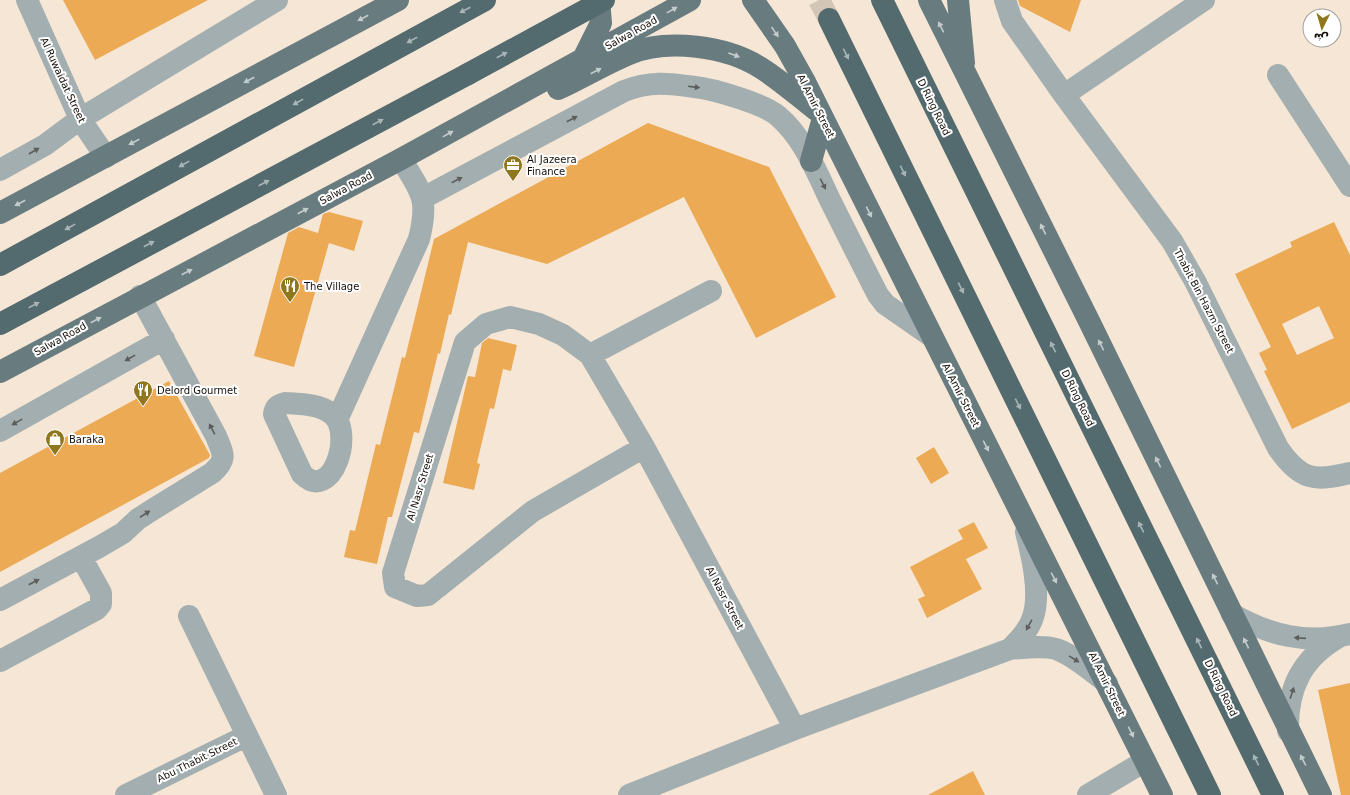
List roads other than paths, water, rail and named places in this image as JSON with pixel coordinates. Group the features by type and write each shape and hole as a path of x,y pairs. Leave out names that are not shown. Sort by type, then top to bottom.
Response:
{"highway":[{"path":"0,265 485,0"},
{"path":"0,324 604,0"},
{"name":"D Ring Road","path":"882,0 1273,795"},
{"path":"829,19 1210,795"}],"main road":[{"path":"0,214 398,0"},
{"path":"583,59 601,23 599,0"},
{"name":"Salwa Road","path":"0,372 140,296 401,159 690,0"},
{"name":"Al Amir Street","path":"753,0 785,46 822,116 1162,795"},
{"path":"929,0 1086,314 1288,731 1321,795"},
{"path":"958,0 965,74"},
{"path":"495,108 508,109 521,107 630,54 661,46 707,48 746,60 766,71 822,116 811,161"}],"street":[{"name":"Al Ruwaidat Street","path":"27,0 80,119 106,157"},
{"path":"0,170 45,145 80,119 277,0"},
{"name":"Thabit Bin Hazm Street","path":"1005,0 1012,21 1064,95 1172,241 1195,280 1278,448 1288,462 1299,472 1315,478 1330,478 1350,473"},
{"path":"1064,95 1204,0"},
{"path":"1278,75 1350,186"},
{"path":"423,198 624,91 639,85 658,82 710,89 741,99 776,114 792,130 811,161 878,295 885,304 931,336"},
{"path":"337,420 419,239 424,218 423,198 401,159"},
{"path":"590,354 711,291"},
{"path":"0,600 81,557 123,532 138,519 212,474 221,466 224,456 216,436 140,296"},
{"name":"Al Nasr Street","path":"644,447 532,511 428,595 417,596 395,587 394,573 466,342 486,324 510,317 539,324 564,336 590,354 644,447 796,729"},
{"path":"0,432 164,339"},
{"path":"1010,649 1030,626 1035,610 1035,582 1023,519"},
{"path":"0,661 97,609 102,604 101,593 81,557"},
{"path":"1232,614 1251,625 1272,633 1309,638 1345,635"},
{"name":"Abu Thabit Street","path":"188,616 276,795"},
{"path":"1288,731 1290,698 1295,683 1313,656 1325,645 1345,635"},
{"path":"629,795 796,729 1010,649 1045,647 1057,649 1107,683"},
{"name":"Abu Thabit Street","path":"126,795 246,736"},
{"path":"1088,795 1145,762"}],"tunnel":[{"path":"819,0 829,19"}],"place":[{"name":"Al Jazeera Finance","path":"513,182"},
{"name":"The Village","path":"290,303"},
{"name":"Delord Gourmet","path":"143,407"},
{"name":"Baraka","path":"55,456"}]}
